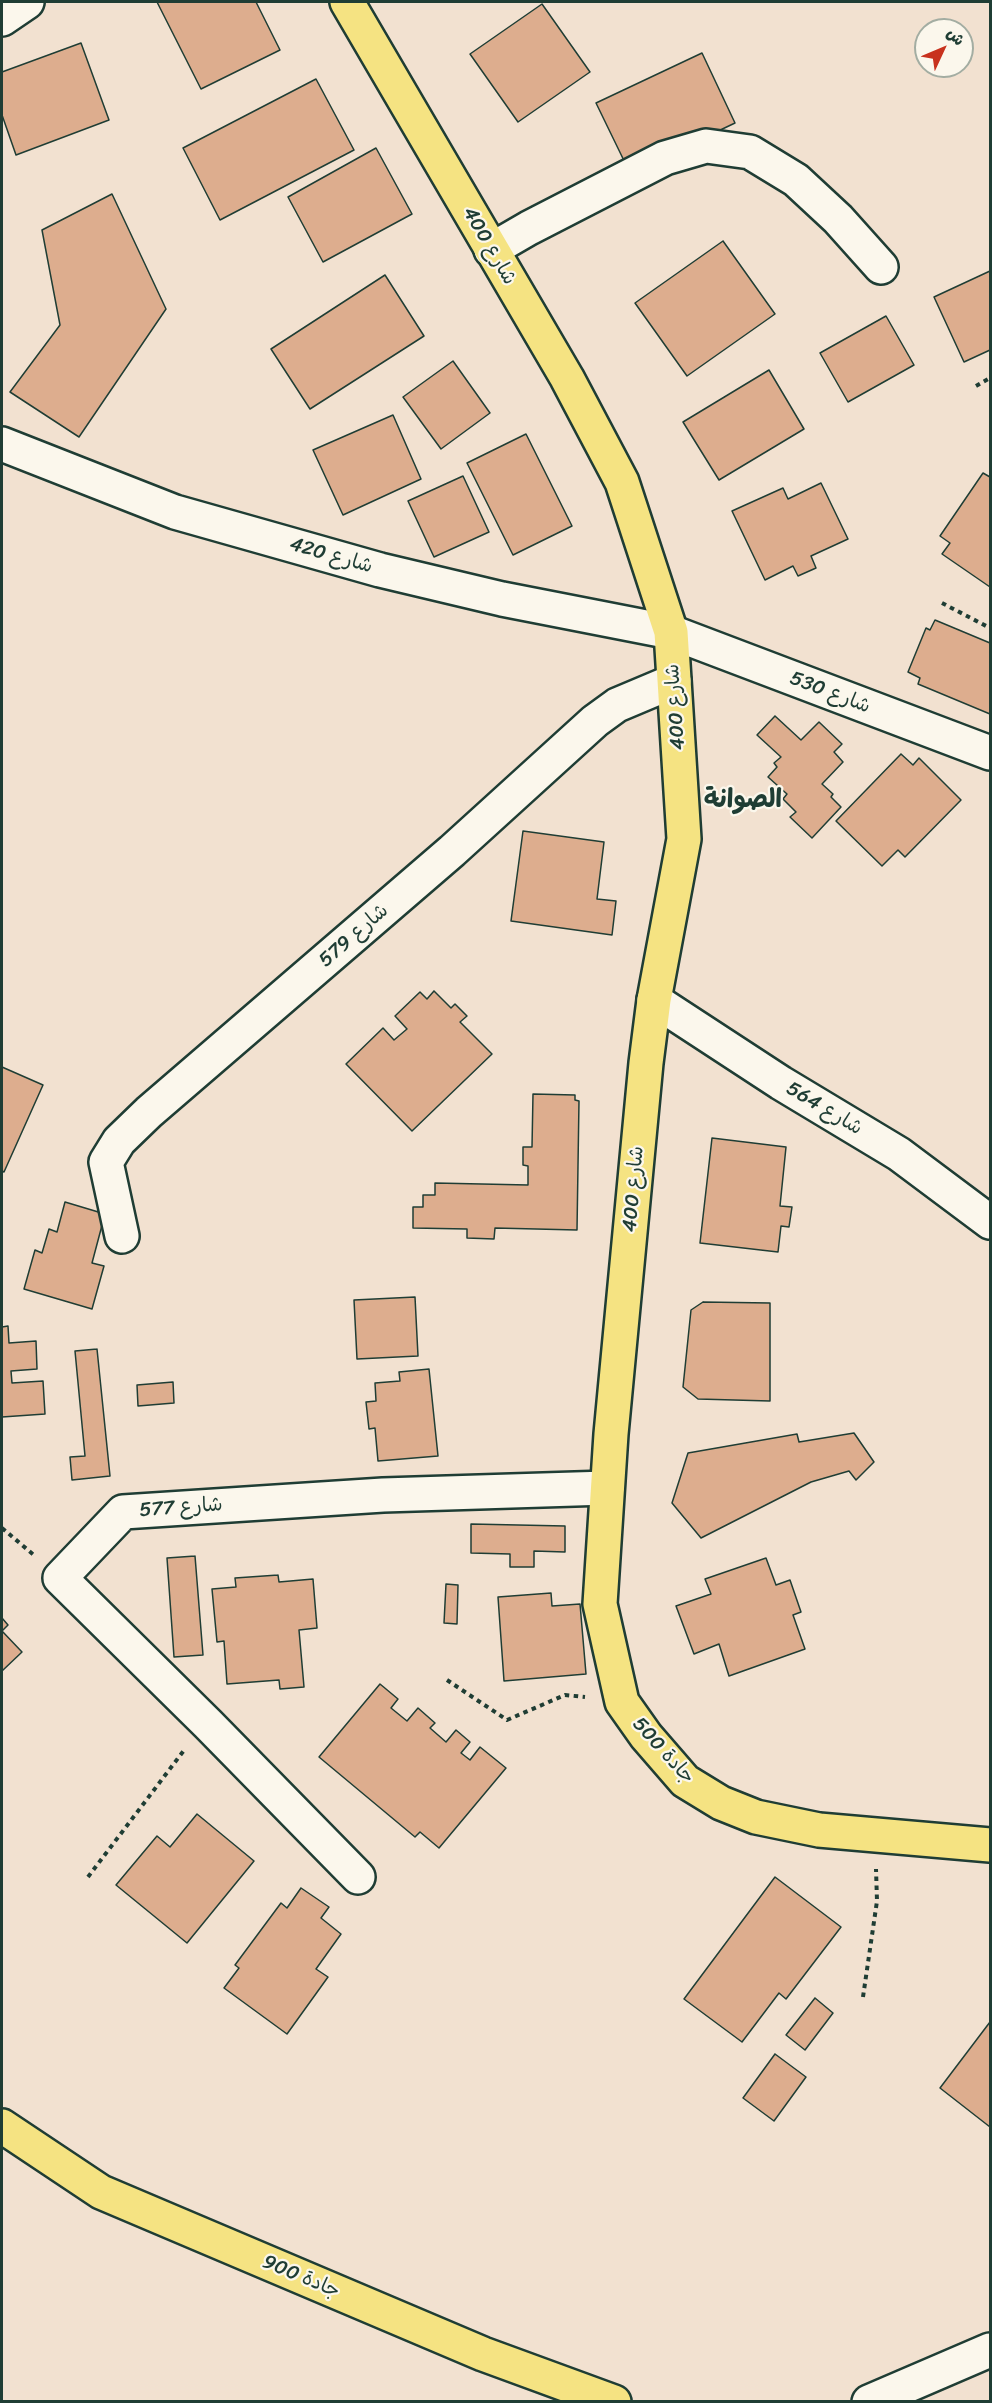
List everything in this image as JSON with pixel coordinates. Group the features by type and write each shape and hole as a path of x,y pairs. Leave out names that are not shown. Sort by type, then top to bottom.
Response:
{"main road":[{"name":"شارع 400","path":"347,2 567,378 622,482 671,632 684,839 654,1000 646,1063 607,1488"},
{"name":"جادة 500","path":"607,1488 600,1604 622,1702 646,1736 685,1781 721,1803 756,1817 819,1830 990,1845"},
{"name":"جادة 900","path":"2,2126 101,2192 483,2354 614,2402"}],"street":[{"path":"2,20 27,2"},
{"path":"491,250 665,158 706,146 750,152 796,180 837,219 880,267"},
{"name":"شارع 420","path":"2,444 175,512 380,570 502,599 671,632"},
{"name":"شارع 530","path":"671,632 990,753"},
{"name":"شارع 579","path":"122,1236 106,1162 119,1141 149,1112 461,844 595,721 617,705 674,681"},
{"name":"شارع 564","path":"654,1000 781,1083 899,1154 990,1222"},
{"name":"شارع 577","path":"358,1877 60,1578 123,1512 383,1495 607,1488"},
{"path":"869,2402 990,2350"}],"path":[{"path":"976,386 990,378"},
{"path":"942,603 990,628"},
{"path":"447,1680 507,1720 565,1695 622,1702"},
{"path":"88,1877 184,1751 208,1724"},
{"path":"863,1997 877,1901 874,1835"}],"building":[{"path":"157,2 256,2 280,50 201,89"},
{"path":"542,4 590,72 518,122 470,54"},
{"path":"81,43 109,120 16,155 2,115 2,72"},
{"path":"702,53 735,123 630,173 596,103"},
{"path":"316,79 354,150 220,220 183,148"},
{"path":"376,148 412,214 323,262 288,197"},
{"path":"112,194 166,309 79,437 10,392 60,325 42,230"},
{"path":"723,241 775,314 687,376 635,303"},
{"path":"990,271 990,350 964,362 934,297"},
{"path":"385,275 424,336 310,409 271,349"},
{"path":"886,316 914,365 848,402 820,353"},
{"path":"453,361 490,413 441,449 403,397"},
{"path":"769,370 804,429 719,480 683,422"},
{"path":"393,415 421,479 343,515 313,450"},
{"path":"526,434 572,526 513,555 467,463"},
{"path":"983,473 990,477 990,587 942,554 950,543 940,536"},
{"path":"463,476 489,532 434,557 408,501"},
{"path":"821,483 848,539 811,556 816,568 798,576 793,566 765,580 732,511 783,488 788,499"},
{"path":"935,620 990,643 990,714 918,684 920,678 908,672 926,628 930,630"},
{"path":"775,716 801,740 819,722 842,744 834,752 843,762 822,784 833,794 831,797 841,807 812,838 790,817 796,812 783,799 787,794 768,777 777,767 774,763 781,757 757,735"},
{"path":"901,754 913,765 919,758 961,800 905,857 898,850 882,866 836,821"},
{"path":"523,831 604,842 597,899 616,901 612,935 511,921"},
{"path":"434,991 451,1008 455,1004 467,1016 460,1022 492,1054 412,1131 346,1064 383,1028 394,1040 407,1029 395,1016 420,992 427,999"},
{"path":"2,1067 43,1085 4,1172 2,1171"},
{"path":"533,1094 575,1095 575,1100 579,1101 577,1230 495,1228 494,1239 467,1238 467,1229 413,1228 413,1207 423,1207 423,1195 435,1195 435,1183 528,1185 528,1166 523,1165 523,1147 532,1147"},
{"path":"712,1138 786,1147 780,1206 792,1207 789,1227 781,1226 778,1252 700,1243"},
{"path":"65,1202 105,1214 92,1263 104,1266 92,1309 24,1289 35,1250 42,1253 49,1229 57,1232"},
{"path":"415,1297 418,1356 357,1359 354,1300"},
{"path":"703,1302 770,1303 770,1401 698,1399 683,1387 691,1310"},
{"path":"8,1326 9,1343 36,1341 37,1369 11,1371 12,1383 43,1381 45,1414 2,1417 2,1327"},
{"path":"97,1349 110,1476 72,1480 70,1457 85,1456 75,1351"},
{"path":"429,1369 438,1456 378,1461 375,1428 369,1429 366,1402 376,1401 375,1383 400,1381 399,1372"},
{"path":"173,1382 174,1403 138,1406 137,1385"},
{"path":"854,1433 874,1462 856,1480 849,1471 811,1482 701,1538 672,1503 688,1453 797,1434 799,1442"},
{"path":"471,1524 565,1526 565,1552 534,1551 534,1567 510,1567 510,1554 471,1553"},
{"path":"195,1556 203,1655 174,1657 167,1558"},
{"path":"766,1558 776,1585 790,1580 801,1612 793,1615 805,1649 729,1676 719,1644 694,1654 676,1606 711,1594 705,1579"},
{"path":"278,1575 279,1582 313,1579 317,1628 299,1630 304,1687 280,1689 279,1680 227,1684 224,1641 217,1642 212,1589 236,1587 235,1578"},
{"path":"446,1584 458,1585 457,1624 444,1623"},
{"path":"551,1593 552,1606 580,1604 586,1674 504,1681 498,1597"},
{"path":"2,1618 8,1625 2,1631"},
{"path":"2,1631 22,1652 2,1671"},
{"path":"380,1684 398,1699 391,1708 407,1721 418,1708 435,1723 430,1728 446,1742 456,1730 470,1742 461,1753 470,1760 480,1747 506,1768 439,1848 420,1832 415,1837 319,1757"},
{"path":"197,1814 254,1861 187,1943 116,1885 157,1836 170,1847"},
{"path":"775,1877 841,1927 786,1999 779,1993 742,2042 684,1999"},
{"path":"301,1888 329,1907 321,1918 341,1934 316,1969 328,1977 287,2034 224,1988 239,1968 235,1965 281,1903 287,1908"},
{"path":"815,1998 833,2013 805,2050 786,2035"},
{"path":"990,2022 990,2127 940,2088"},
{"path":"775,2054 806,2077 774,2121 743,2098"}],"district":[{"name":"الصوانة","path":"743,800"}]}
